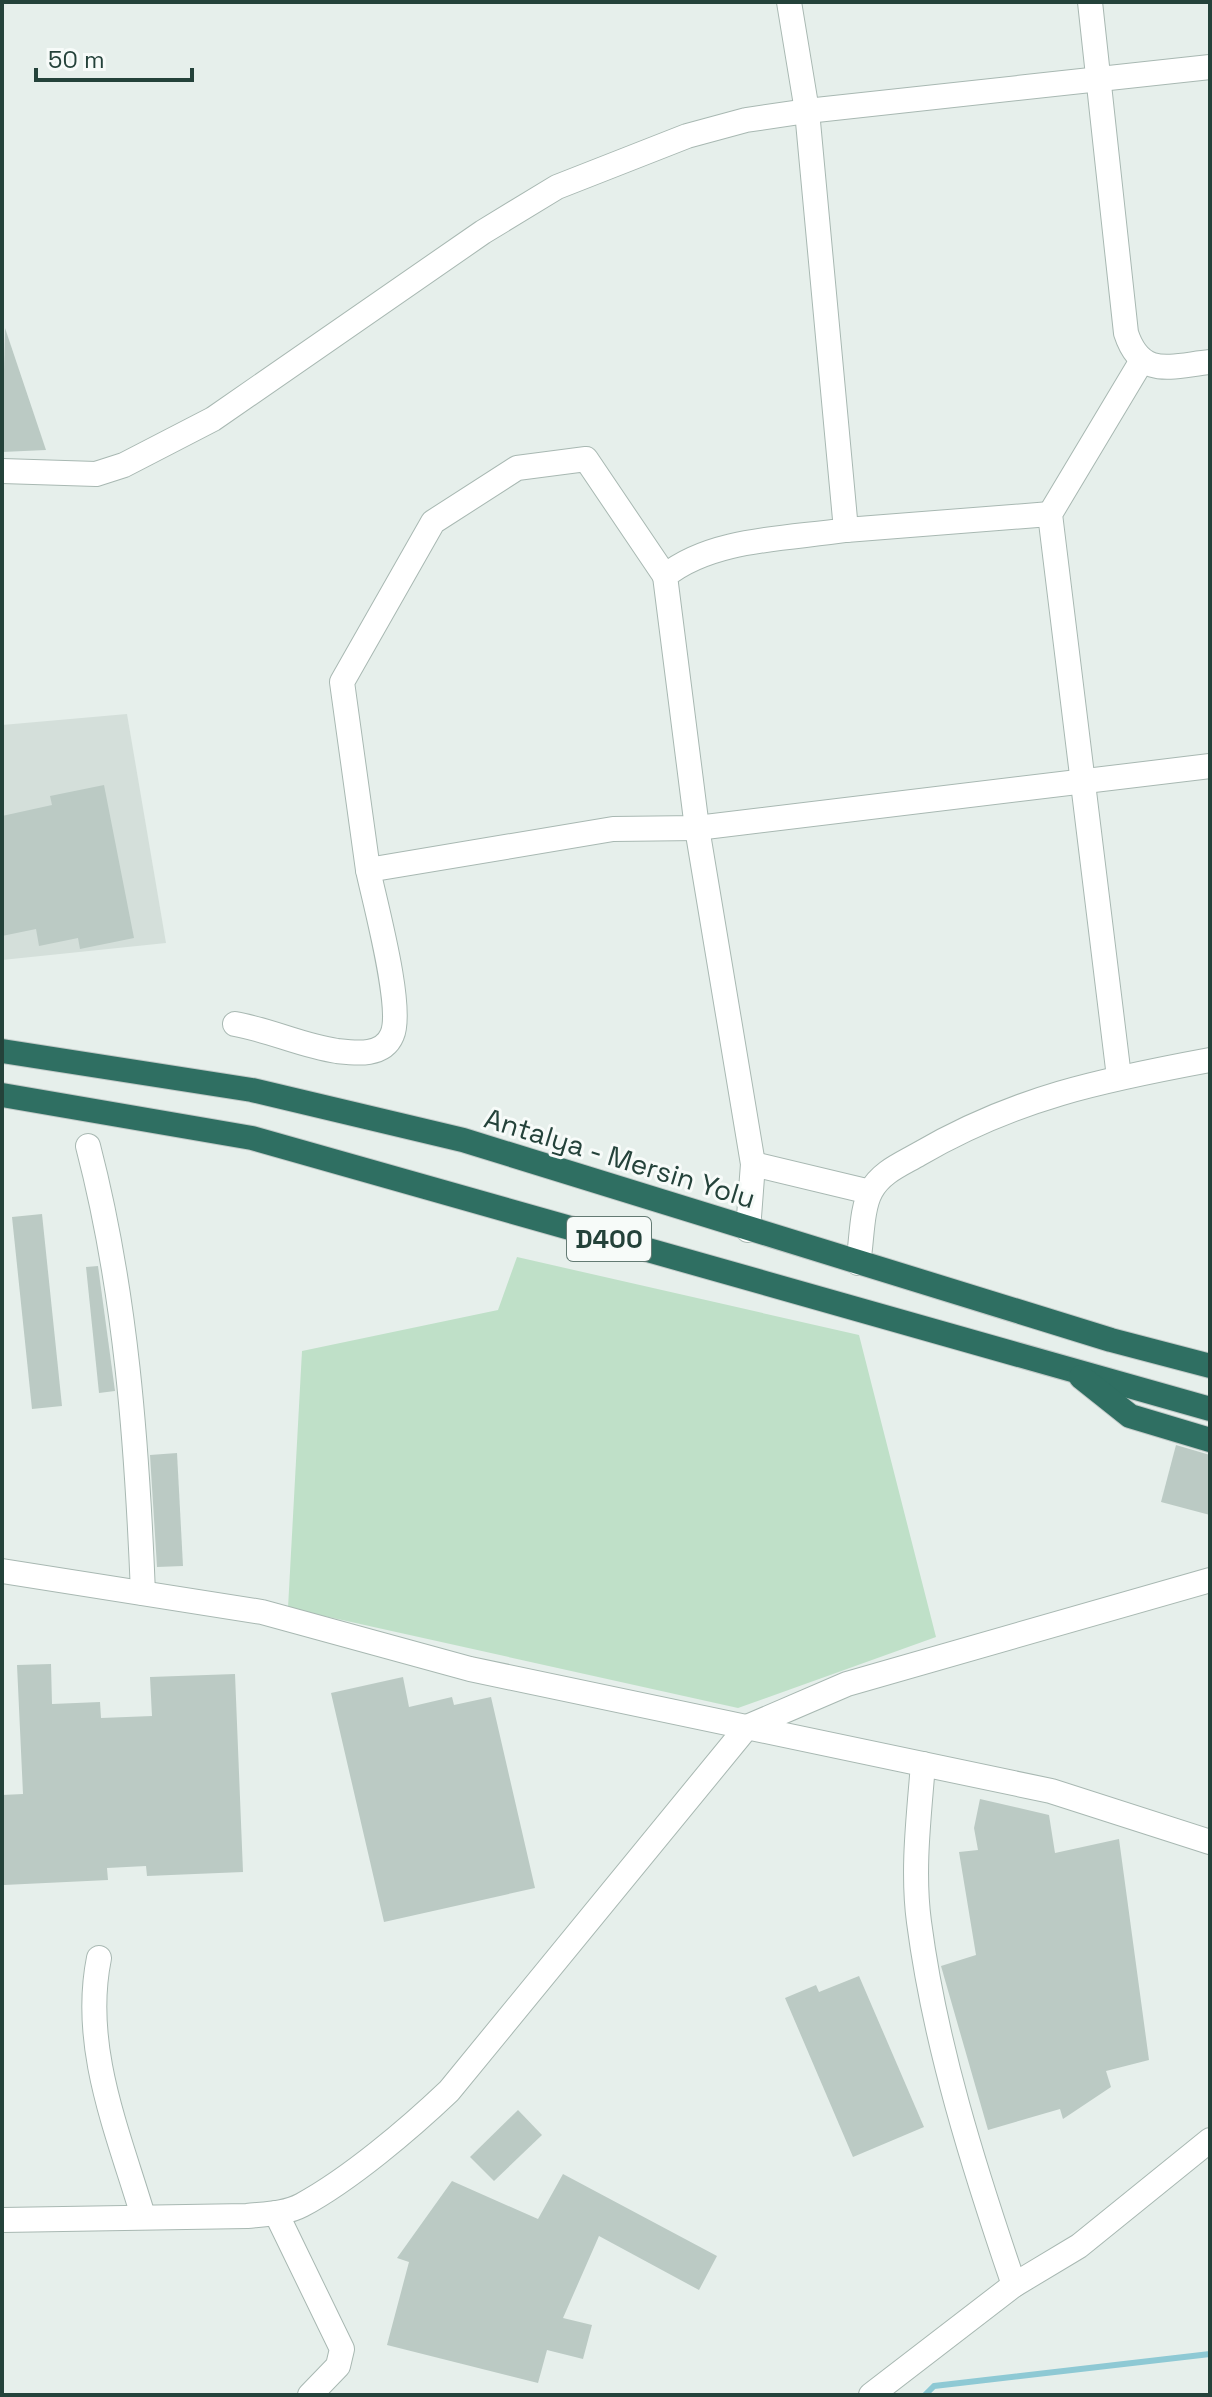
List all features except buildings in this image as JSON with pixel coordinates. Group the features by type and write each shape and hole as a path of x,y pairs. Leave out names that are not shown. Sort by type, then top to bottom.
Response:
{"highway":[{"name":"Antalya - Mersin Yolu","path":"2,1051 252,1090 463,1140 1111,1340 1210,1366"},
{"name":"D400","path":"2,1095 252,1138 1210,1409"},
{"path":"1111,1340 1210,1356"},
{"path":"1070,1368 1130,1416 1210,1440"}],"street":[{"path":"789,2 807,111 829,316 846,530"},
{"path":"1090,2 1126,333 1132,350 1141,362 1156,367 1210,362"},
{"path":"2,471 96,474 124,465 213,419 483,232 557,187 687,136 746,120 807,111 1210,67"},
{"path":"1119,1077 1050,514 1141,362"},
{"path":"235,1024 270,1030 333,1050 374,1052 393,1035 394,996 368,870 342,682 433,522 517,468 586,459 665,576 697,828 753,1164 748,1230"},
{"path":"665,576 681,563 712,551 846,530 1050,514"},
{"path":"368,870 613,829 697,828 1210,766"},
{"path":"858,1263 870,1192 885,1173 1015,1105 1119,1077 1210,1060"},
{"path":"88,1146 107,1221 122,1310 139,1499 143,1593"},
{"path":"753,1164 870,1192"},
{"path":"2,1571 262,1612 470,1669 1051,1791 1210,1842"},
{"path":"2,2220 276,2213 300,2206 411,2127 449,2091 747,1727 847,1684 1210,1580"},
{"path":"923,1764 917,1852 919,1921 945,2049 977,2176 1014,2285"},
{"path":"99,1958 93,1999 95,2048 143,2216"},
{"path":"871,2395 1014,2285 1079,2246 1210,2140"},
{"path":"276,2213 342,2349 338,2366 310,2395"}],"shaded area":[{"path":"127,714 166,943 2,960 2,725"}],"green space":[{"path":"517,1257 859,1335 936,1637 738,1708 288,1608 302,1351 498,1310"}],"waterway":[{"path":"925,2395 934,2386 1210,2354"}]}
